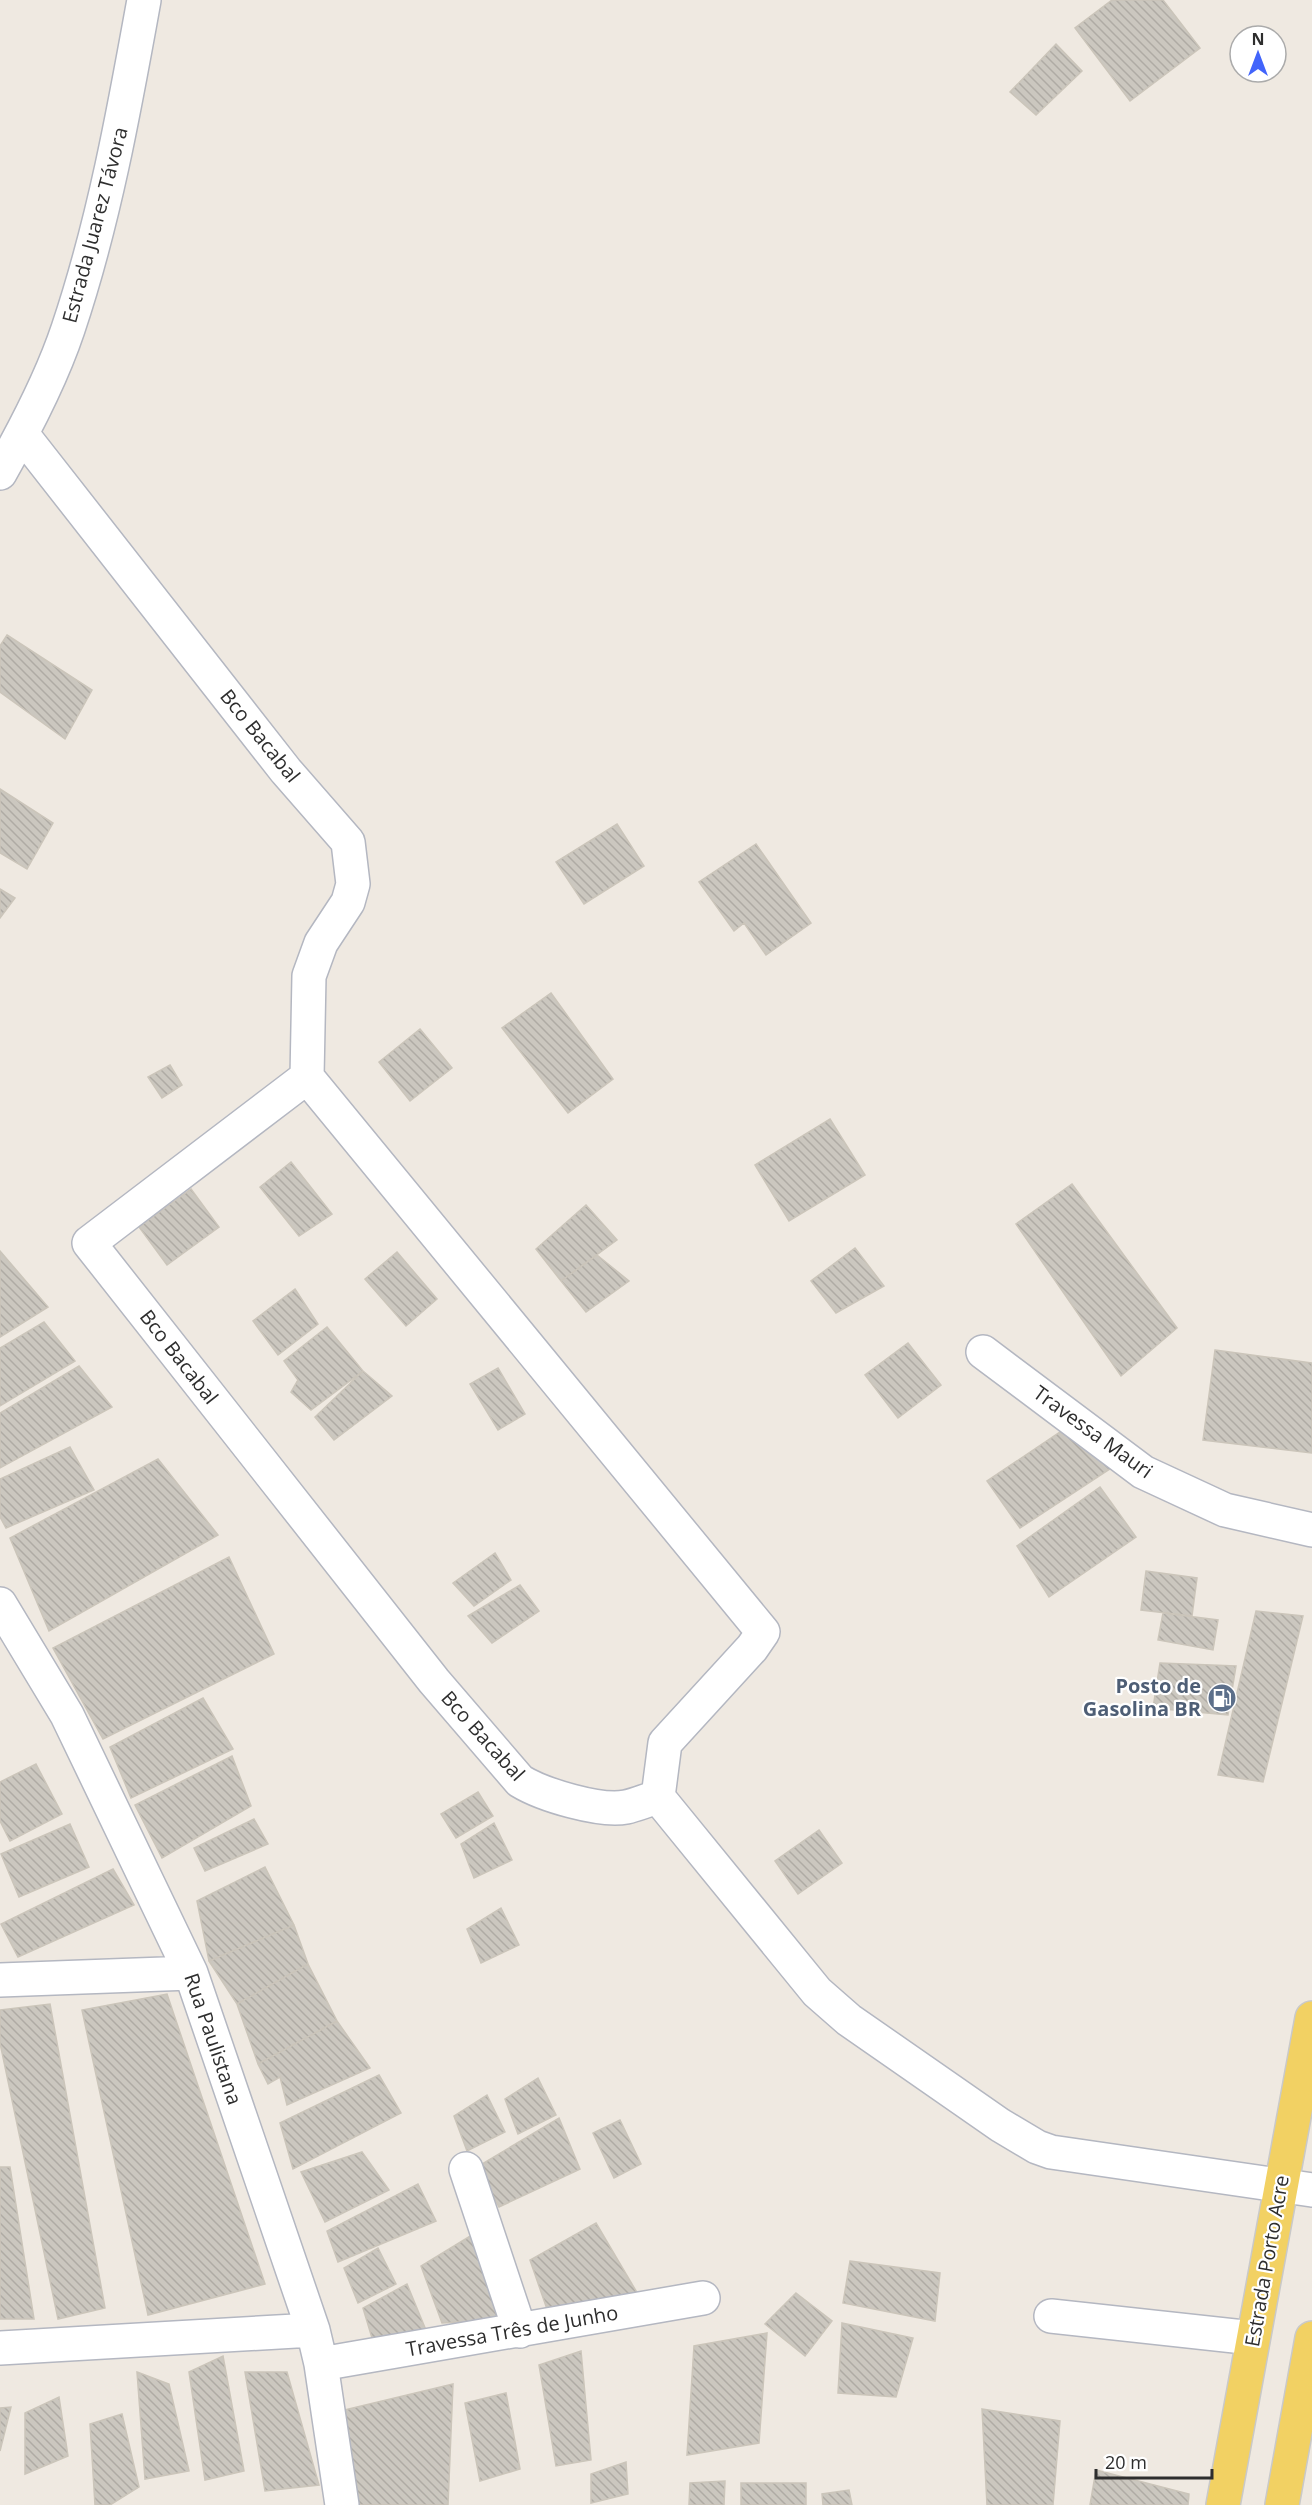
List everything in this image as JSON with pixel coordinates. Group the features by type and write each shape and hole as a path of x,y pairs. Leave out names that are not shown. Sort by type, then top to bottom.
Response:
{"main road":[{"name":"Estrada Porto Acre","path":"1223,2505 1253,2338 1297,2188 1312,2018"},
{"path":"1282,2505 1310,2356"}],"street":[{"name":"Estrada Juarez Távora","path":"0,473 22,434 67,332 89,261 122,127 144,0"},
{"name":"Bco Bacabal","path":"22,434 286,771 348,842 353,884 348,902 321,943 309,976 307,1077 89,1243 434,1681 520,1781 537,1791 580,1803 624,1807 658,1797"},
{"path":"307,1077 763,1632 752,1648 665,1743 658,1797 817,1992 849,2020 1000,2125 1037,2147 1051,2152 1297,2188"},
{"name":"Travessa Mauri","path":"983,1352 1143,1472 1225,1510 1312,1530"},
{"name":"Rua Paulistana","path":"0,1604 67,1715 191,1973 313,2330 321,2364 342,2505"},
{"path":"0,1980 191,1973"},
{"path":"466,2169 520,2331"},
{"name":"Travessa Três de Junho","path":"321,2364 703,2298"},
{"path":"1051,2316 1253,2338"},
{"path":"0,2348 313,2330"}],"building":[{"path":"1112,0 1163,0 1200,48 1130,101 1075,28"},
{"path":"1056,44 1082,71 1036,115 1010,92"},
{"path":"7,635 92,690 65,739 0,692 0,646"},
{"path":"0,789 53,823 27,869 0,853"},
{"path":"617,824 644,866 584,904 556,862"},
{"path":"756,844 811,923 766,955 744,923 734,931 699,882"},
{"path":"0,889 15,898 0,918"},
{"path":"551,993 613,1079 568,1113 502,1028"},
{"path":"420,1029 452,1068 410,1101 379,1062"},
{"path":"170,1065 182,1085 162,1098 148,1077"},
{"path":"830,1119 865,1175 789,1221 755,1165"},
{"path":"291,1162 332,1214 299,1236 260,1187"},
{"path":"1072,1184 1177,1328 1121,1376 1016,1224"},
{"path":"191,1189 219,1227 167,1265 139,1227"},
{"path":"586,1205 617,1240 561,1281 536,1249"},
{"path":"855,1248 884,1286 836,1313 811,1281"},
{"path":"0,1251 48,1307 0,1337"},
{"path":"397,1252 437,1299 406,1326 365,1279"},
{"path":"597,1255 629,1281 586,1312 561,1281"},
{"path":"295,1289 318,1324 278,1355 253,1321"},
{"path":"44,1322 75,1361 0,1406 0,1348"},
{"path":"327,1327 363,1371 311,1410 291,1392 298,1380 284,1361"},
{"path":"908,1343 941,1385 898,1418 865,1375"},
{"path":"1215,1350 1312,1363 1312,1453 1203,1440"},
{"path":"79,1366 112,1407 0,1468 0,1413"},
{"path":"498,1368 525,1414 498,1430 470,1384"},
{"path":"363,1371 392,1396 334,1440 315,1417"},
{"path":"1066,1428 1113,1467 1020,1528 987,1481"},
{"path":"70,1447 94,1490 6,1528 0,1517 0,1479"},
{"path":"158,1459 218,1535 49,1631 10,1538"},
{"path":"1100,1487 1136,1537 1049,1597 1017,1546"},
{"path":"495,1553 511,1580 474,1606 453,1583"},
{"path":"229,1557 274,1654 103,1739 53,1648"},
{"path":"1146,1571 1197,1578 1192,1616 1141,1610"},
{"path":"520,1585 539,1611 492,1643 468,1616"},
{"path":"1256,1611 1303,1616 1263,1782 1218,1775"},
{"path":"1163,1613 1218,1620 1213,1650 1158,1640"},
{"path":"1160,1663 1236,1666 1228,1715 1153,1708"},
{"path":"203,1698 233,1749 131,1798 110,1747"},
{"path":"232,1756 251,1806 162,1858 135,1805"},
{"path":"36,1764 62,1814 10,1841 0,1821 0,1782"},
{"path":"478,1792 493,1816 456,1838 441,1814"},
{"path":"254,1819 268,1844 205,1871 194,1848"},
{"path":"494,1823 512,1860 474,1878 461,1844"},
{"path":"70,1824 89,1867 19,1897 1,1854"},
{"path":"819,1830 842,1863 798,1894 775,1861"},
{"path":"265,1867 294,1925 209,1961 197,1901"},
{"path":"113,1869 134,1905 18,1957 1,1924"},
{"path":"501,1908 519,1945 481,1963 467,1929"},
{"path":"294,1925 308,1964 237,2004 209,1961"},
{"path":"308,1964 337,2021 258,2064 237,2004"},
{"path":"167,1994 265,2284 148,2315 82,2010"},
{"path":"50,2004 105,2308 58,2319 0,2043 0,2010"},
{"path":"337,2021 370,2068 287,2105 280,2077 268,2084 258,2064"},
{"path":"379,2075 401,2113 293,2169 280,2123"},
{"path":"538,2078 556,2115 518,2134 505,2099"},
{"path":"487,2095 505,2132 467,2151 454,2116"},
{"path":"559,2118 580,2169 499,2207 477,2167"},
{"path":"620,2120 641,2164 614,2178 593,2133"},
{"path":"362,2152 389,2190 325,2222 301,2172"},
{"path":"0,2167 10,2167 34,2319 0,2319"},
{"path":"418,2184 436,2221 338,2262 327,2231"},
{"path":"596,2223 642,2301 549,2315 530,2260"},
{"path":"477,2232 506,2319 442,2323 421,2266"},
{"path":"378,2248 396,2284 358,2303 344,2268"},
{"path":"850,2261 940,2273 935,2321 843,2303"},
{"path":"407,2284 428,2335 372,2338 363,2308"},
{"path":"796,2293 832,2321 805,2356 765,2324"},
{"path":"842,2323 913,2338 896,2397 838,2393"},
{"path":"767,2333 759,2443 687,2455 694,2346"},
{"path":"581,2351 591,2460 556,2466 539,2365"},
{"path":"223,2356 244,2471 205,2480 189,2372"},
{"path":"137,2372 169,2384 189,2471 145,2479"},
{"path":"245,2372 287,2372 319,2485 265,2491"},
{"path":"453,2384 448,2505 354,2505 340,2411"},
{"path":"506,2393 520,2469 480,2481 465,2403"},
{"path":"59,2397 68,2456 25,2474 25,2413"},
{"path":"11,2407 0,2451 0,2408"},
{"path":"982,2409 1060,2421 1053,2505 987,2505"},
{"path":"122,2414 139,2487 110,2505 95,2505 90,2424"},
{"path":"626,2462 628,2494 591,2503 591,2474"},
{"path":"1096,2470 1189,2494 1188,2505 1090,2505"},
{"path":"725,2481 724,2505 689,2505 690,2483"},
{"path":"741,2483 806,2483 806,2505 741,2505"},
{"path":"849,2490 852,2505 823,2505 822,2494"}],"place":[{"name":"Posto de Gasolina BR","path":"1222,1698"}]}
